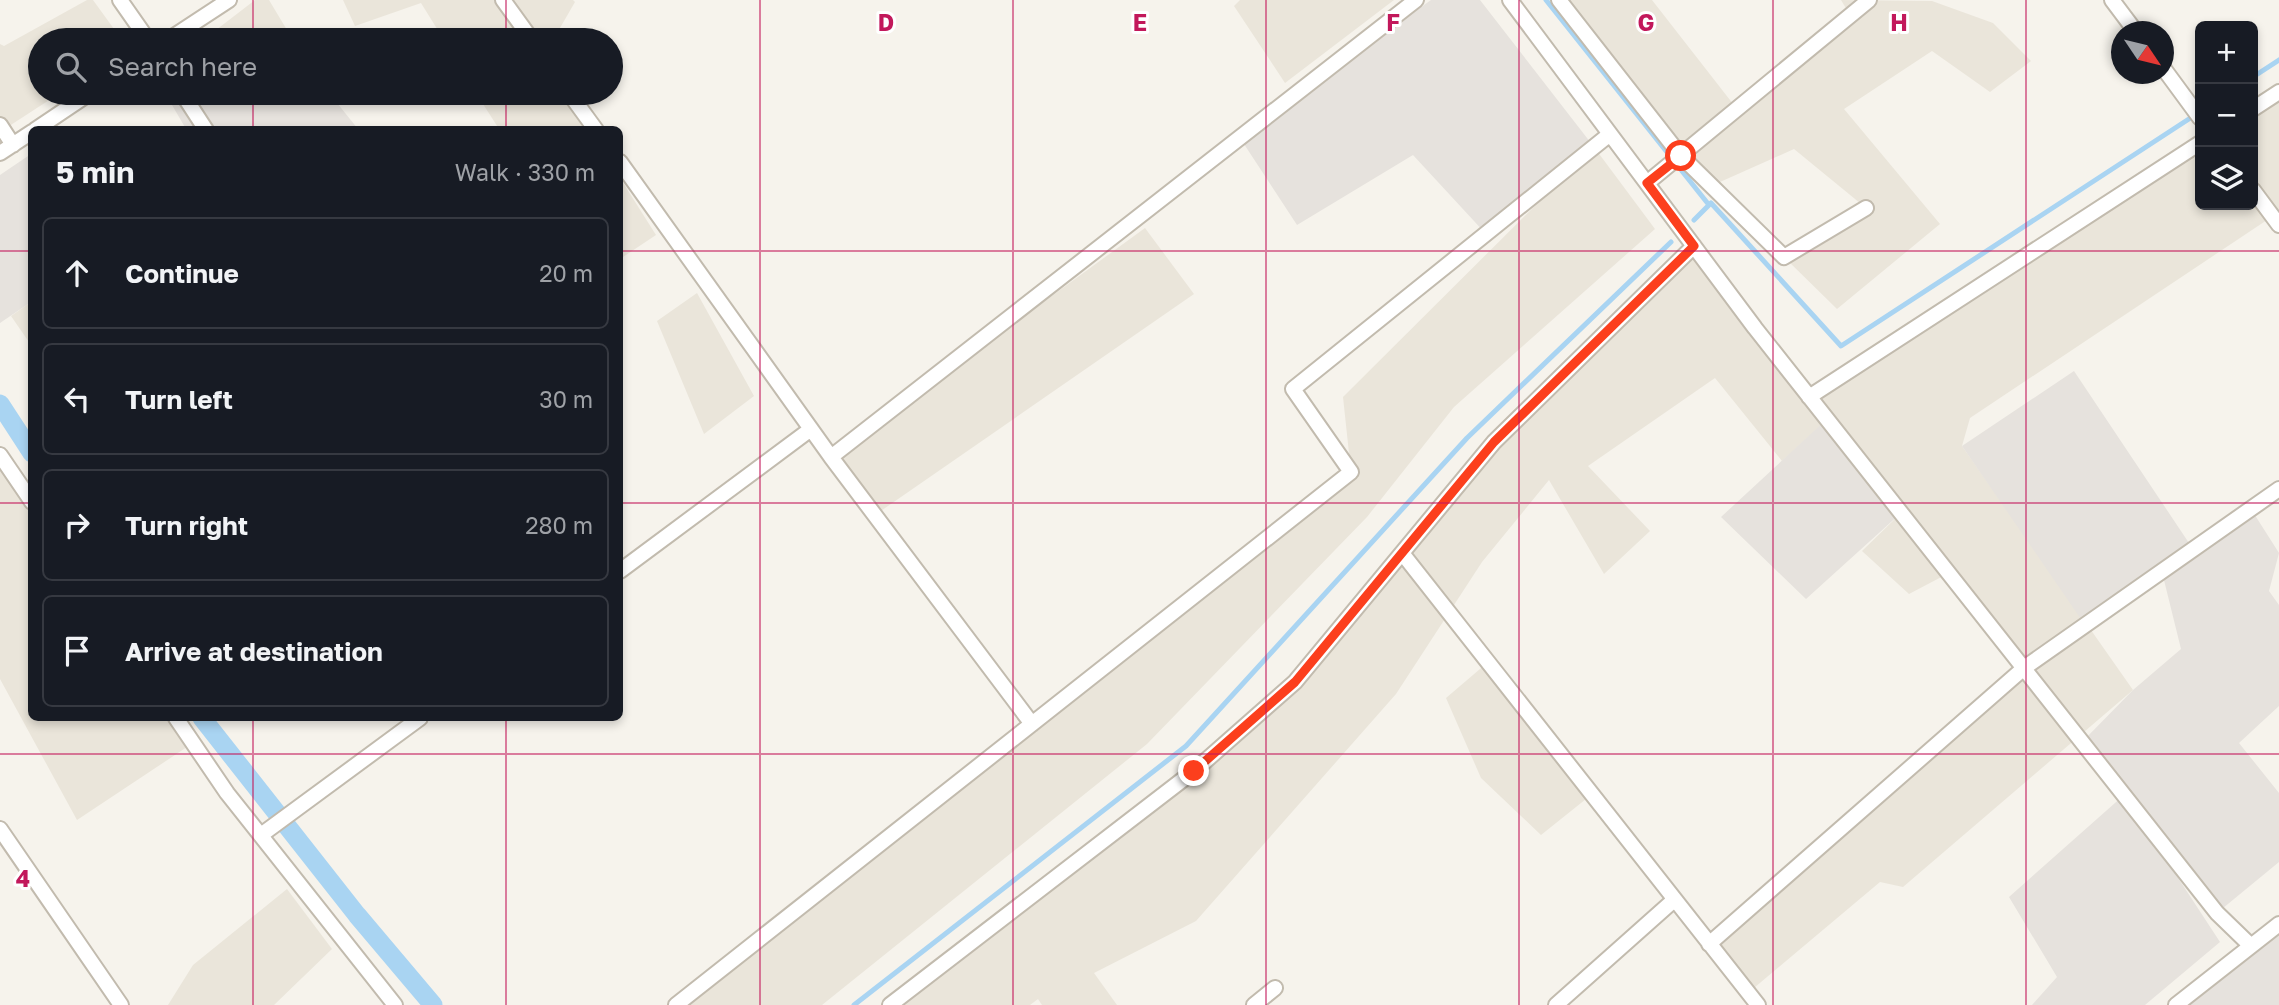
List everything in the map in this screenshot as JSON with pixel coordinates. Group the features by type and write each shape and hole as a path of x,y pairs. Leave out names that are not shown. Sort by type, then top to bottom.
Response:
{"street":[{"path":"120,0 140,28"},
{"path":"187,28 229,0"},
{"path":"503,0 523,28"},
{"path":"831,457 1416,0"},
{"path":"1510,0 1809,397 2217,913 2249,944"},
{"path":"1559,0 1681,156 1784,257 1867,208"},
{"path":"1647,183 1869,0"},
{"path":"2112,0 2128,21"},
{"path":"2174,82 2195,111"},
{"path":"2258,106 2279,92"},
{"path":"40,126 72,105"},
{"path":"190,105 203,126"},
{"path":"578,105 593,126"},
{"path":"0,125 13,145"},
{"path":"0,153 28,134"},
{"path":"676,1005 1351,472 1293,389 1610,134"},
{"path":"1809,397 2195,146"},
{"path":"623,166 831,457 1032,724"},
{"path":"2258,197 2279,225"},
{"path":"890,1005 1194,771 1295,682 1494,442 1694,246"},
{"path":"623,569 811,429"},
{"path":"0,455 28,496"},
{"path":"1709,944 2024,668 2279,489"},
{"path":"1402,553 1758,1005"},
{"path":"178,721 227,793 396,1005"},
{"path":"261,835 416,721"},
{"path":"0,829 121,1005"},
{"path":"1556,1005 1674,901"},
{"path":"2176,1005 2249,944 2279,924"},
{"path":"1254,1005 1275,988"}],"shaded area":[{"path":"87,0 93,0 113,28 36,28"},
{"path":"255,0 269,0 286,28 219,28"},
{"path":"343,0 575,2 560,28 437,28 421,3 355,26"},
{"path":"1240,0 1394,0 1285,83 1234,6"},
{"path":"1431,0 1480,0 1594,147 1486,234 1413,155 1297,225 1240,138"},
{"path":"1559,0 1652,0 1737,109 1850,15 1841,0 1932,1 1993,23 2031,61 1990,92 1932,51 1844,109 1940,224 1837,309 1784,257 1866,208 1794,149 1711,186"},
{"path":"28,33 28,105 42,105 0,132 0,44 4,46"},
{"path":"2279,92 2279,212 1970,418 1962,446 2133,690 1903,887 1880,882 1748,993 1709,944 2024,668 1949,573 1909,594 1862,551 1901,513 1827,420 1782,461 1715,378 1588,466 1650,531 1604,574 1549,480 1482,562 1396,694 1196,921 1094,973 1117,1005 1042,1005 1038,999 1030,1005 890,1005 1295,682 1494,442 1694,246 1810,396 2195,146 2195,210 2258,210 2258,106"},
{"path":"172,105 339,105 356,126 184,126"},
{"path":"484,105 574,105 587,126 497,126"},
{"path":"1594,147 1655,229 1454,407 1367,517 1147,744 822,1005 676,1005 1351,472 1343,397"},
{"path":"28,156 28,304 0,323 0,175"},
{"path":"623,183 656,235 623,257"},
{"path":"1145,228 1194,294 875,515 831,457"},
{"path":"697,293 754,396 704,434 657,321"},
{"path":"28,304 28,341 11,316"},
{"path":"2074,371 2193,549 2251,509 2279,553 2269,591 2279,605 2279,706 2239,743 2279,793 2279,862 2217,913 2131,806 2220,942 2145,1005 2032,1005 2057,977 2009,897 2124,795 2082,742 2133,690 2181,649 2162,572 2085,625 1962,446"},
{"path":"1827,419 1901,513 1806,599 1721,517"},
{"path":"0,469 28,510 28,721 178,721 193,743 77,820 0,679"},
{"path":"1487,663 1591,795 1541,835 1481,778 1446,698"},
{"path":"287,889 332,949 274,1005 168,1005 193,965"},
{"path":"2279,927 2279,1005 2176,1005"}],"waterway":[{"path":"1546,0 1709,205"},
{"path":"2258,74 2279,60"},
{"path":"1694,220 1711,203 1841,346 2195,115"},
{"path":"854,1005 1186,746 1467,438 1671,242"},
{"path":"0,404 28,447"},
{"path":"204,721 357,915 433,1005"}],"route":[{"path":"1194,771 1295,682 1494,442 1694,246 1647,183 1681,156"}]}
